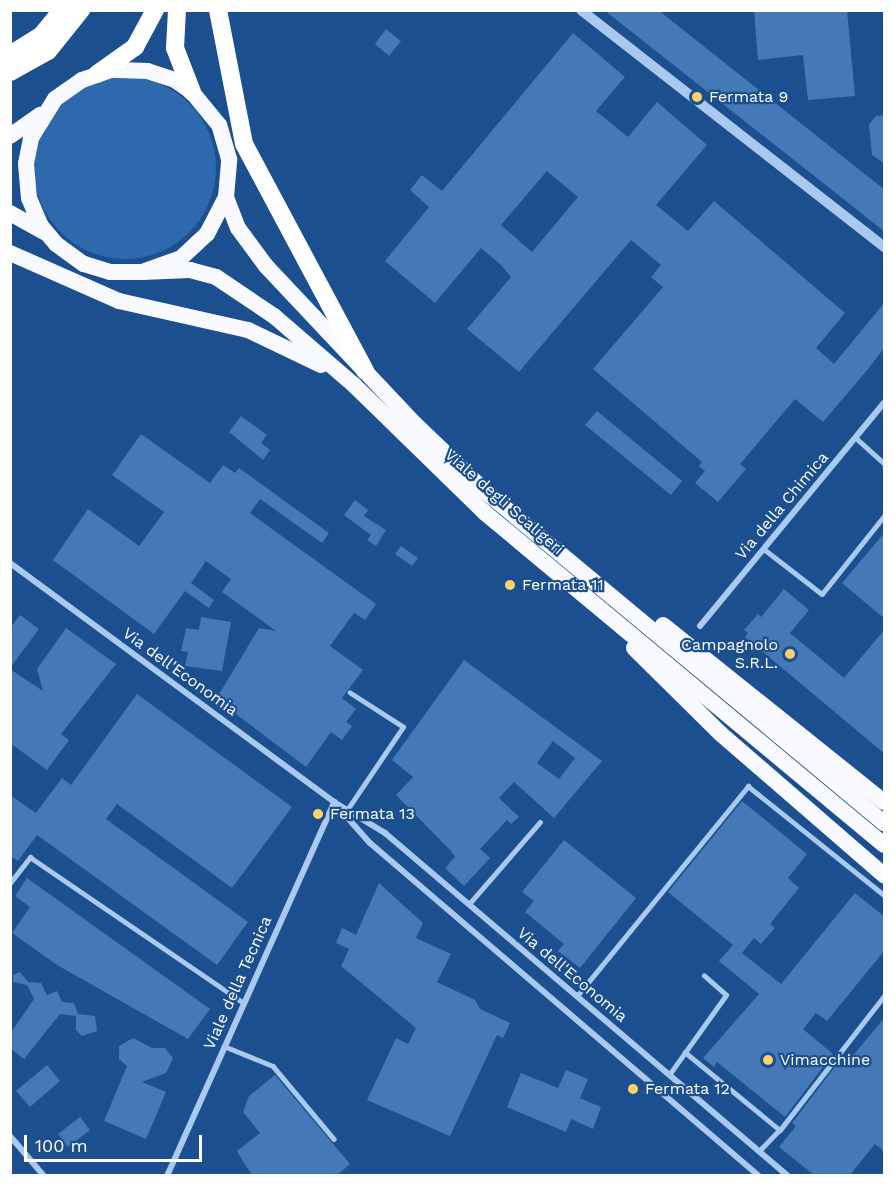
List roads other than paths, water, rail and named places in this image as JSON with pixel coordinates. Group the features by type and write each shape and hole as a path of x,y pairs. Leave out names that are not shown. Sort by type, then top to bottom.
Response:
{"highway":[{"path":"10,55 41,36 62,10"},
{"path":"10,72 48,51 81,10"},
{"path":"97,74 135,47 155,10"},
{"path":"177,10 177,57 192,92"},
{"path":"218,10 244,144 360,378"},
{"name":"Viale degli Scaligeri","path":"142,272 172,263 194,249 207,234 226,197 229,177 225,142 219,125 192,92 147,71 97,74 82,80 45,111 31,138 26,164 29,198 46,233 84,264 110,272 142,272 190,270 216,277 360,378 478,485 541,536 798,761 885,844"},
{"path":"10,136 45,111"},
{"name":"Viale degli Scaligeri","path":"226,197 238,228 266,266 360,378 484,512 561,576 798,761 885,824"},
{"path":"10,213 46,233"},
{"path":"10,253 119,301 248,330 360,378"},
{"path":"541,536 690,645 885,802"},
{"path":"561,576 721,734 885,875"}],"street":[{"path":"581,10 885,247"},
{"name":"Via della Chimica","path":"700,626 885,403"},
{"name":"Via dell'Economia","path":"10,564 334,802 385,833 788,1176"},
{"name":"Via dell'Economia","path":"334,802 370,843 759,1176"},
{"name":"Viale della Tecnica","path":"167,1176 334,802"},
{"path":"10,1136 44,1176"}],"lane":[{"path":"856,438 885,463"},
{"path":"764,549 822,594 885,516"},
{"path":"347,810 403,727 350,693"},
{"path":"577,996 748,786 885,895"},
{"path":"469,904 540,822"},
{"path":"10,883 30,857 244,1004"},
{"path":"639,920 644,924"},
{"path":"669,1075 726,995 704,976"},
{"path":"760,1151 780,1130 885,996"},
{"path":"224,1046 273,1066 333,1139"},
{"path":"685,1052 780,1130"}],"place":[{"name":"Fermata 9","path":"697,97"},
{"name":"Fermata 11","path":"510,585"},
{"name":"Campagnolo S.R.L.","path":"790,654"},
{"name":"Fermata 13","path":"318,814"},
{"name":"Vimacchine","path":"768,1060"},
{"name":"Fermata 12","path":"633,1089"}]}
